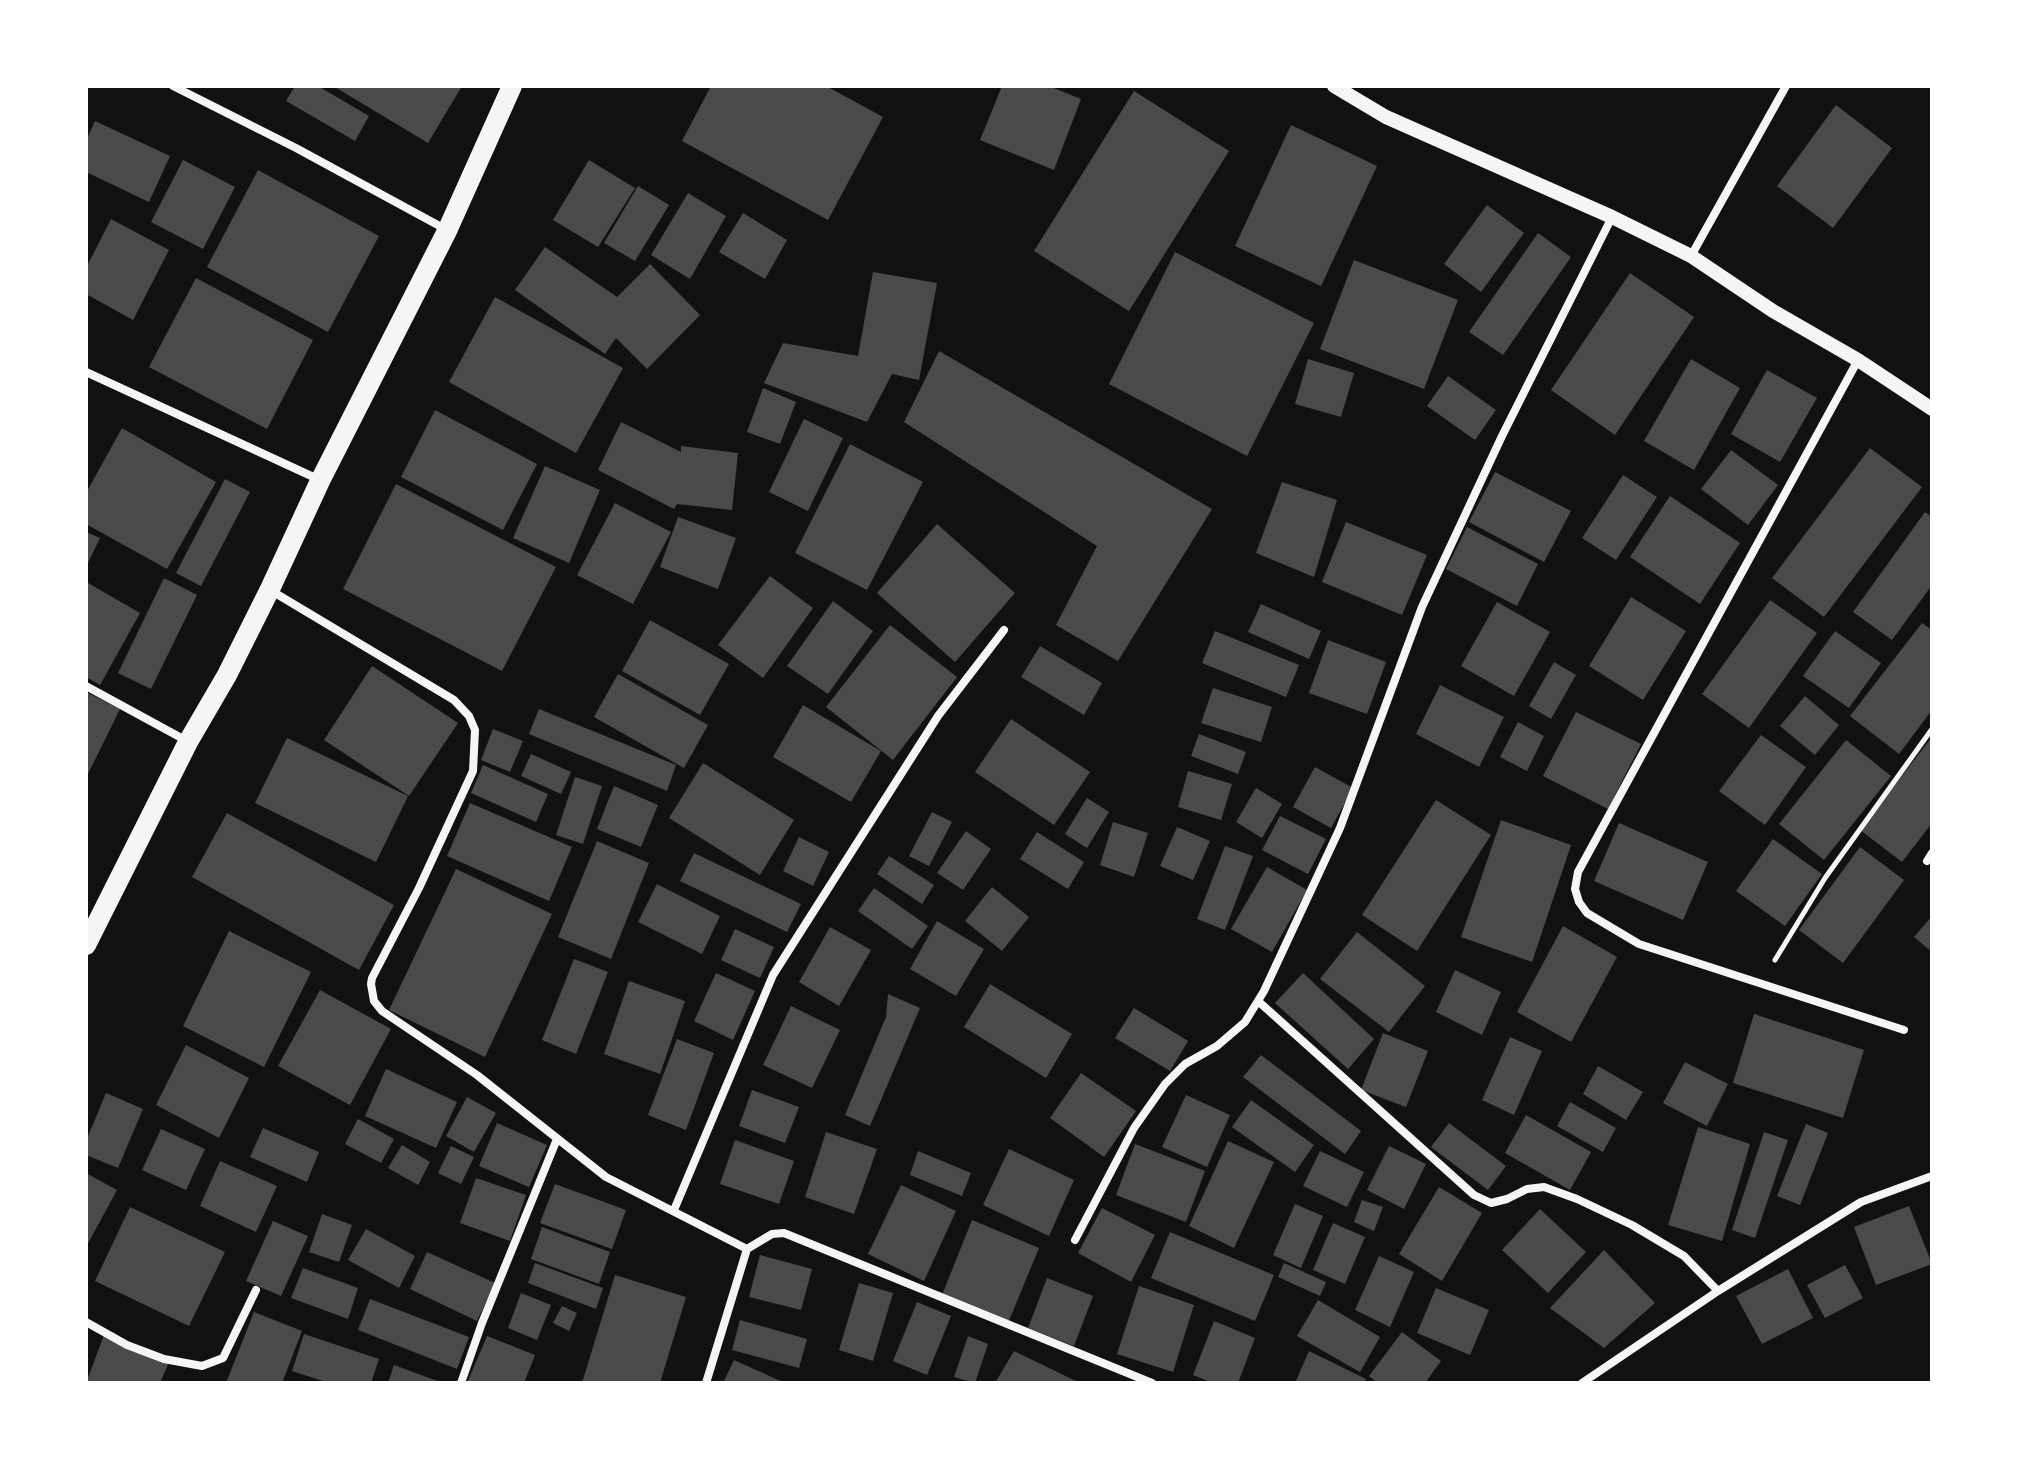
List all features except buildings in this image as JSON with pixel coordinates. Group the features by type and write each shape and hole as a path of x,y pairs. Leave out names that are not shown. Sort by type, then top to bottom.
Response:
{"main road":[{"path":"86,945 188,742 227,675 270,589 320,481 447,231 512,86"}],"street":[{"path":"173,86 296,148 447,231"},
{"path":"1334,86 1386,117 1612,217 1691,256 1773,311 1858,360 1932,409"},
{"path":"1691,256 1786,86"},
{"path":"1075,1240 1134,1128 1165,1084 1185,1064 1217,1046 1245,1022 1258,1001 1340,828 1422,607 1502,436 1612,217"},
{"path":"1858,360 1575,882 1579,902 1587,913 1639,944 1904,1030"},
{"path":"86,372 320,481"},
{"path":"270,589 454,700 469,716 475,730 473,771 419,888 372,978 372,995 382,1011 477,1075 606,1177 747,1249"},
{"path":"674,1210 773,975 938,716 1004,630"},
{"path":"86,686 188,742"},
{"path":"1258,1001 1474,1195 1484,1201 1498,1202 1535,1187 1550,1188 1632,1225 1684,1256 1718,1291"},
{"path":"461,1383 482,1323 557,1139"},
{"path":"1582,1383 1718,1291 1861,1202 1932,1176"},
{"path":"706,1383 747,1249 772,1234 784,1233 1152,1383"},
{"path":"86,1322 127,1345 202,1366 223,1358 256,1290"}],"path":[{"path":"1760,985 1825,878 1932,729"}]}
